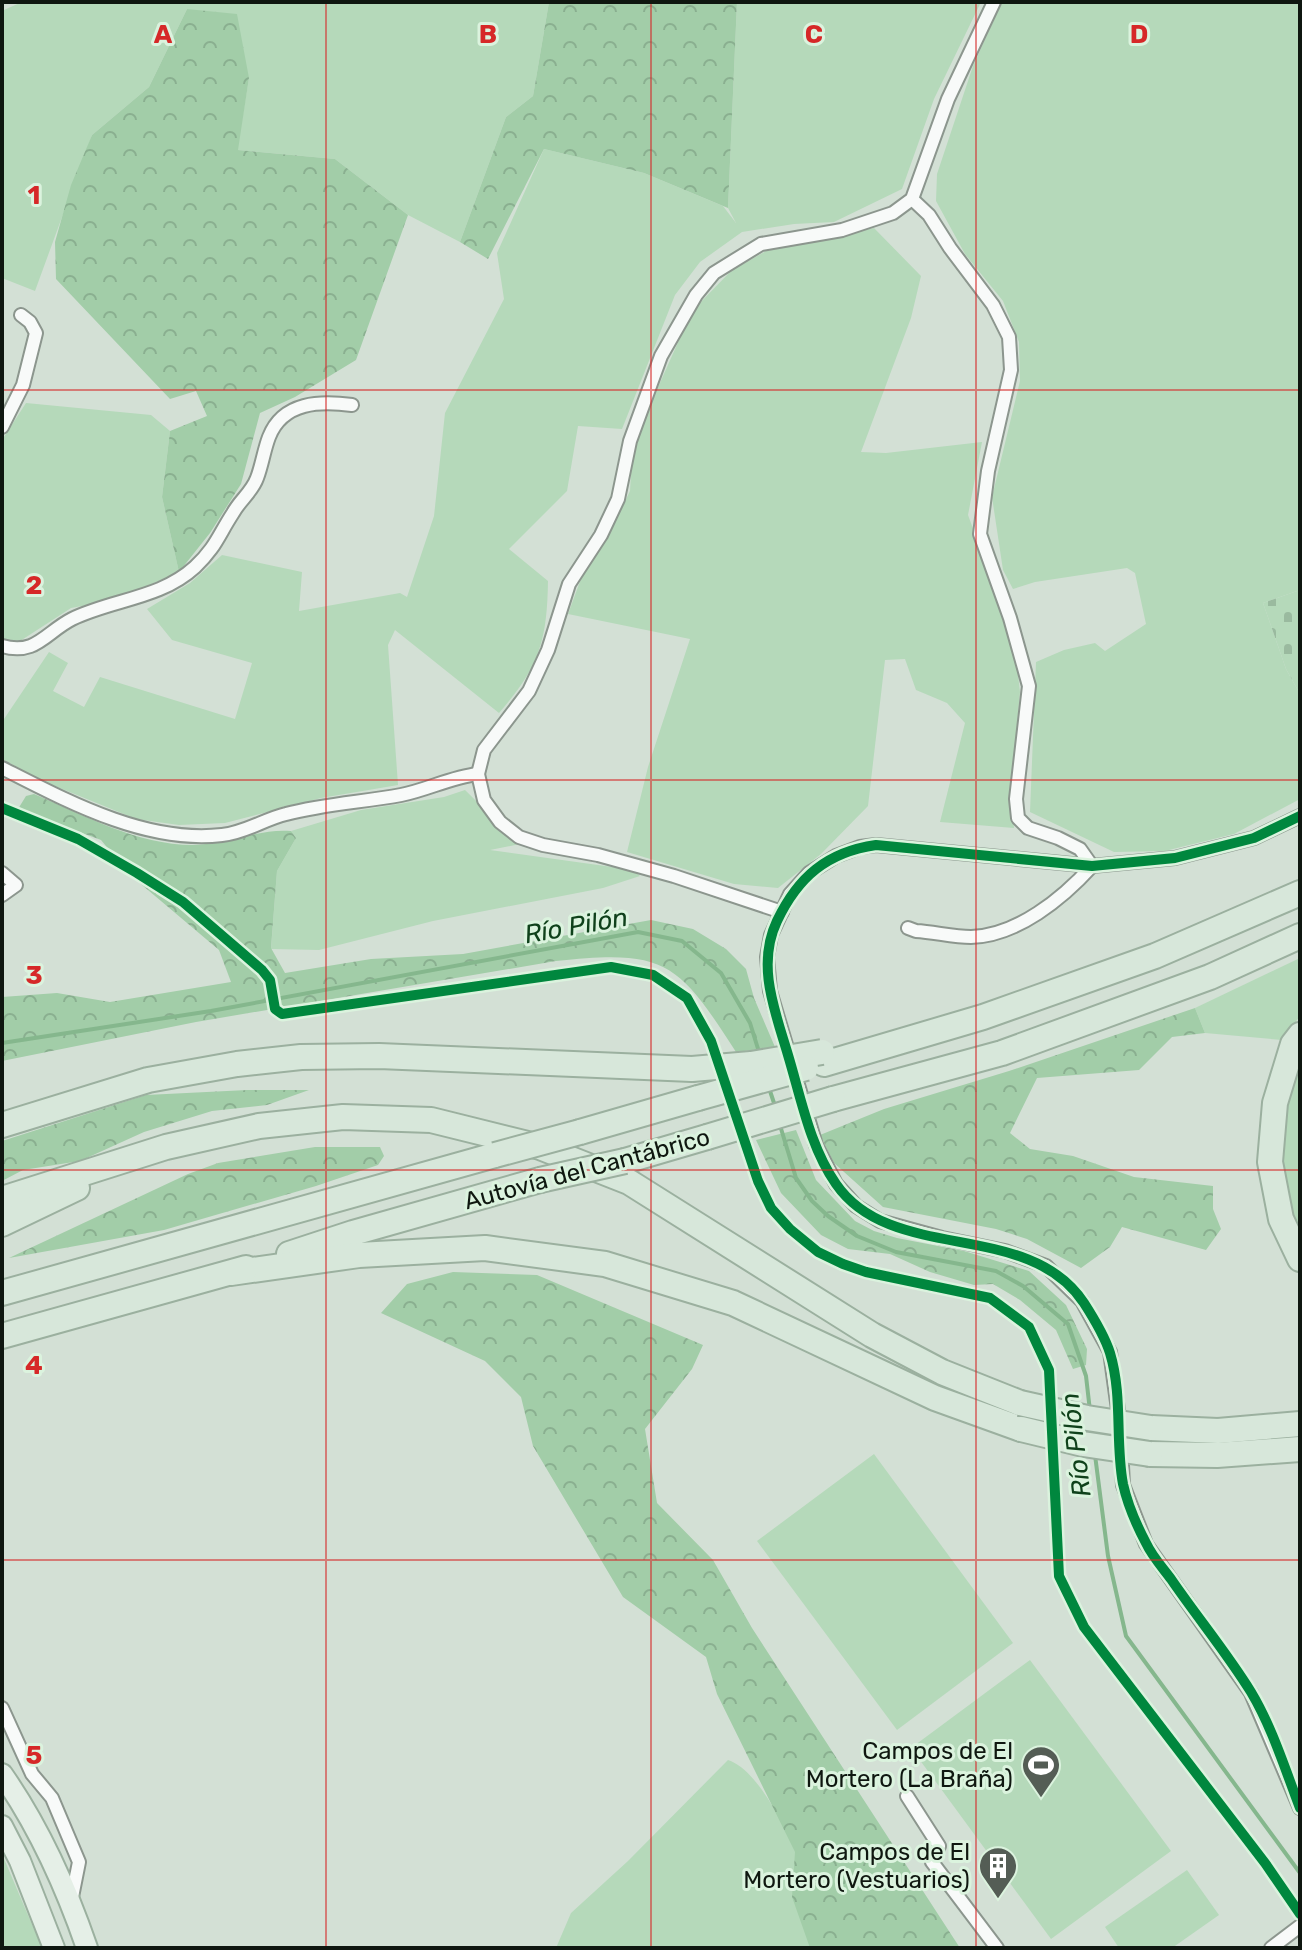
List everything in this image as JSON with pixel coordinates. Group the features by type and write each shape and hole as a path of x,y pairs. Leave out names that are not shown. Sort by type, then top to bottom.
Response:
{"highway":[{"name":"Autovía del Cantábrico","path":"2,1293 580,1132 823,1058 983,1017 1155,956 1300,893"},
{"name":"Autovía del Cantábrico","path":"2,1336 231,1273 353,1233 540,1180 625,1161 1002,1053 1210,977 1300,936"},
{"path":"1300,1035 1293,1044 1275,1103 1270,1162 1281,1219 1300,1259"},
{"path":"2,1125 148,1080 237,1064 301,1057 379,1056 692,1069 823,1058"},
{"path":"2,1199 166,1147 259,1126 343,1117 431,1120 540,1147 629,1182 872,1335 942,1372 1020,1403 1151,1428 1218,1431 1300,1424"},
{"path":"2,1224 166,1147"},
{"path":"231,1273 359,1255 485,1248 605,1264 733,1303 935,1398 1021,1429 1083,1444 1150,1454 1217,1455 1300,1449"}],"main road":[{"path":"2,1774 35,1827 71,1902 87,1948"},
{"path":"2,1826 20,1861 54,1948"}],"street":[{"path":"782,912 674,876 519,837 500,822 484,800 478,774 484,750 529,691 548,650 569,584 601,535 618,499 630,441 661,356 696,295 714,273 761,244 842,230 893,213 912,199 948,99 994,2"},
{"path":"912,199 929,215 993,305 1009,337 1011,370 988,471 980,534 1010,618 1029,686 1016,799 1018,818 1028,828 1080,849 1092,866"},
{"path":"2,427 23,385 36,333 30,322 21,315"},
{"path":"2,646 24,648 39,644 74,618 172,584 193,569 217,544 233,512 252,489 270,434 278,422 289,412 314,403 324,401 352,405"},
{"path":"2,768 71,803 122,823 178,834 223,835 285,814 343,801 402,794 458,776 478,774"},
{"path":"1300,816 1254,838 1175,858 1092,866 876,845 860,847 836,856 809,873 790,894 771,935 767,957 770,991 816,1145 836,1184 856,1206 880,1221 1005,1251 1046,1266 1082,1301 1110,1352 1119,1401 1123,1485 1146,1544 1251,1693 1300,1808"},
{"path":"908,928 973,937 994,933 1016,925 1043,909 1074,887 1092,866"},
{"path":"2,873 16,885 2,895"},
{"path":"2,1708 32,1774 52,1798 79,1862 71,1902"},
{"path":"907,1796 939,1846 932,1862 997,1948"},
{"path":"1271,1948 1300,1926"}],"green space":[{"path":"22,2 549,2 533,96 506,117 460,242 408,215 335,159 237,150 249,78 187,9 149,87 92,135 35,291 2,278 2,19 4,10"},
{"path":"549,2 737,2 728,208 644,173 544,149 488,259 460,242 506,117 533,96"},
{"path":"737,2 981,2 934,99 902,189 834,222 742,232 700,262 675,295 622,429 578,426 567,491 509,549 548,581 546,621 532,667 499,713 395,630 388,645 398,785 321,798 225,823 179,825 136,819 45,782 2,759 2,722 49,652 68,663 53,691 84,707 100,677 235,719 252,663 172,640 147,609 190,583 222,555 302,572 299,611 400,593 407,597 434,516 445,413 504,299 497,253 544,149 644,173 723,206 736,223 728,208"},
{"path":"1002,2 1300,2 1300,590 1263,603 1286,669 1300,694 1300,799 1234,834 1165,851 1114,852 1030,812 1036,662 1064,650 1095,643 1105,651 1146,624 1135,573 1127,568 1035,582 1013,589 1003,570 992,497 1020,381 1019,342 1003,301 965,254 936,201 937,174 973,66"},
{"path":"187,9 237,14 249,78 238,150 335,159 408,215 356,360 295,397 260,413 241,484 210,533 179,572 162,497 170,431 207,416 196,391 170,399 56,279 55,242 71,185 92,135 149,87"},
{"path":"874,228 921,276 911,318 861,452 886,453 982,442 968,515 1014,640 1020,692 1011,790 1014,828 940,822 965,723 947,703 916,690 905,659 885,660 868,806 821,854 778,888 734,884 627,852 648,767 690,639 568,614 582,576 630,491 632,455 692,311 731,271 766,251"},
{"path":"26,403 151,415 170,431 162,497 179,572 115,600 71,608 17,643 2,642 2,440"},
{"path":"1300,590 1300,694 1286,669 1263,603"},
{"path":"465,790 520,844 490,850 634,870 640,876 603,888 433,921 319,950 271,949 277,871 296,838 291,831 361,810 444,797"},
{"path":"34,794 111,827 172,844 205,844 267,832 291,831 296,838 277,871 271,948 285,973 371,959 463,954 651,920 693,929 726,949 746,969 754,998 775,1047 736,1052 699,998 683,980 666,968 646,961 593,958 556,961 196,1022 2,1061 2,997 57,993 110,1002 231,982 219,950 129,874 101,840 18,809 26,796"},
{"path":"1300,958 1300,1016 1282,1040 1205,1033 1195,1008"},
{"path":"1195,1008 1205,1033 1172,1037 1139,1070 1037,1078 1010,1133 1030,1149 1073,1156 1134,1177 1213,1186 1213,1209 1221,1229 1206,1250 1122,1227 1110,1247 1081,1268 1027,1239 996,1229 883,1207 834,1163 820,1135 884,1109 1009,1071"},
{"path":"1300,1060 1300,1238 1280,1177 1282,1119"},
{"path":"309,1090 267,1105 212,1111 144,1132 80,1161 23,1170 2,1181 2,1141 146,1095"},
{"path":"796,1130 816,1180 855,1221 897,1238 964,1251 1029,1271 1066,1305 1087,1349 1086,1365 1073,1369 1056,1330 1020,1300 993,1284 974,1285 930,1272 890,1254 848,1249 821,1235 781,1193 756,1140"},
{"path":"315,1147 380,1147 384,1156 378,1165 316,1186 164,1230 9,1258 188,1174 218,1163"},
{"path":"453,1272 537,1275 703,1345 692,1369 645,1429 657,1503 713,1560 752,1628 960,1948 810,1948 792,1897 795,1852 717,1694 706,1657 623,1597 533,1446 521,1397 485,1361 381,1313 407,1284"},
{"name":"Campos de El Mortero (La Braña)","path":"874,1454 1013,1643 897,1730 757,1541"},
{"name":"Campos de El Mortero (La Braña)","path":"1030,1660 1171,1851 1051,1939 911,1748"},
{"path":"728,1760 745,1771 762,1789 777,1814 805,1873 834,1948 556,1948 571,1913 628,1861"},
{"path":"2,1854 42,1948 2,1948"},
{"path":"1187,1870 1219,1915 1172,1948 1119,1948 1105,1927"}],"waterway":[{"name":"Río Pilón","path":"2,1043 211,1011 638,932 682,941 721,973 750,1023 759,1052"},
{"name":"Río Pilón","path":"769,1088 775,1106"},
{"name":"Río Pilón","path":"779,1122 796,1178 812,1201 828,1216 857,1236 896,1252 996,1271 1023,1286 1068,1324 1086,1376 1090,1411"},
{"name":"Río Pilón","path":"1095,1455 1108,1556 1126,1636 1300,1873"}],"cycle path":[{"path":"2,808 78,839 183,902 262,970 270,980 275,1009 282,1014 611,967 653,975 687,998 711,1041 758,1181 771,1208 790,1229 818,1252 843,1264 866,1272 990,1298 1029,1327 1049,1370 1059,1576 1084,1627 1265,1863 1300,1914"},
{"path":"1300,816 1254,838 1175,858 1092,866 876,845 859,848 829,861 805,879 777,921 768,954 773,1005 807,1122 819,1154 836,1184 860,1209 890,1225 996,1249 1030,1260 1060,1277 1084,1303 1105,1340 1114,1369 1121,1468 1136,1522 1154,1557 1259,1705 1300,1808"}],"place":[{"name":"Campos de El Mortero (La Braña)","path":"1041,1799"},
{"name":"Campos de El Mortero (Vestuarios)","path":"998,1900"}]}
